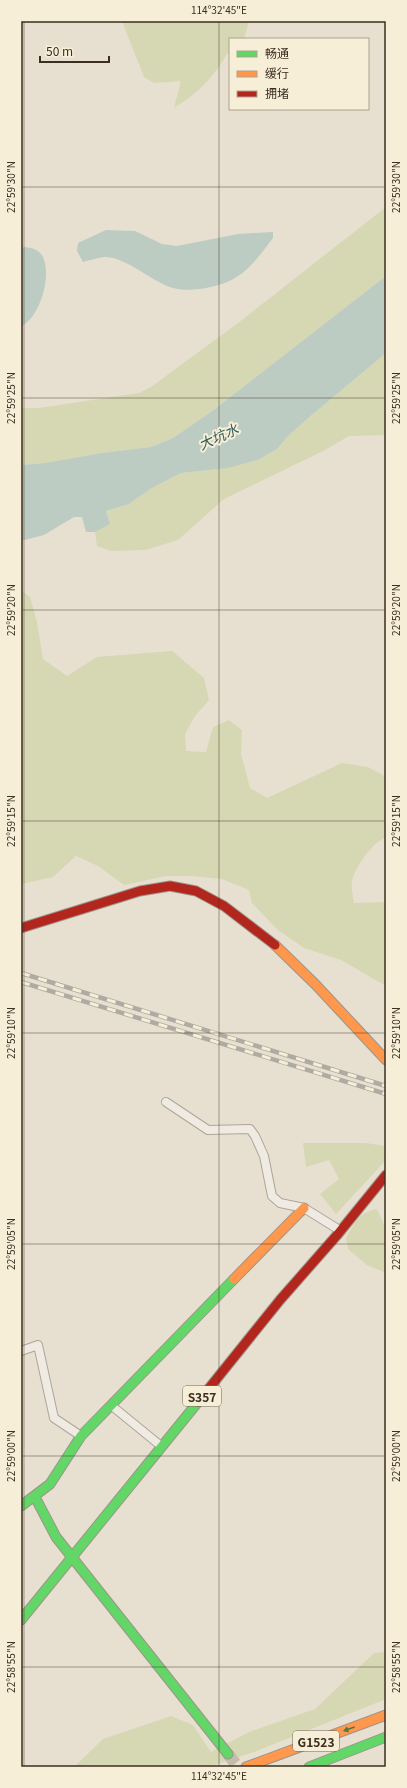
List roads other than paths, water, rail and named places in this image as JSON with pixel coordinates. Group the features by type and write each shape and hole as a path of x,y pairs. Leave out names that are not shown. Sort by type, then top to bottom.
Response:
{"main road":[{"path":"21,928 147,889 171,886 192,890 222,903 269,939 386,1060"},
{"name":"S357","path":"21,1620 160,1446 280,1300 341,1231 386,1175"},
{"path":"21,1506 35,1497 50,1484 81,1436 304,1208"},
{"path":"35,1497 56,1537 228,1754"},
{"name":"G1523","path":"246,1767 386,1715"},
{"name":"G1523","path":"309,1767 386,1737"}],"street":[{"path":"166,1102 208,1130 250,1129 255,1136 264,1156 272,1196 280,1203 304,1208 341,1231"},
{"path":"21,1351 38,1345 54,1418 81,1436"},
{"path":"112,1406 160,1446"}],"water":[{"path":"106,230 135,231 162,244 177,246 238,234 273,232 273,238 253,263 232,280 216,286 189,290 173,288 165,285 130,265 113,258 96,258 83,262 77,251 78,243"},
{"path":"25,247 34,249 41,254 45,262 46,271 43,294 39,305 28,322 21,326 21,248"},
{"name":"大坑水","path":"386,276 386,353 307,419 288,436 277,449 258,460 228,468 181,473 150,489 129,504 106,511 110,524 95,532 86,532 82,517 74,517 44,535 21,541 21,465 45,463 102,453 151,447 173,438 211,412"}],"tunnel":[{"path":"228,1754 238,1767"}],"railway":[{"path":"21,973 386,1086"},
{"path":"21,982 386,1094"}]}
